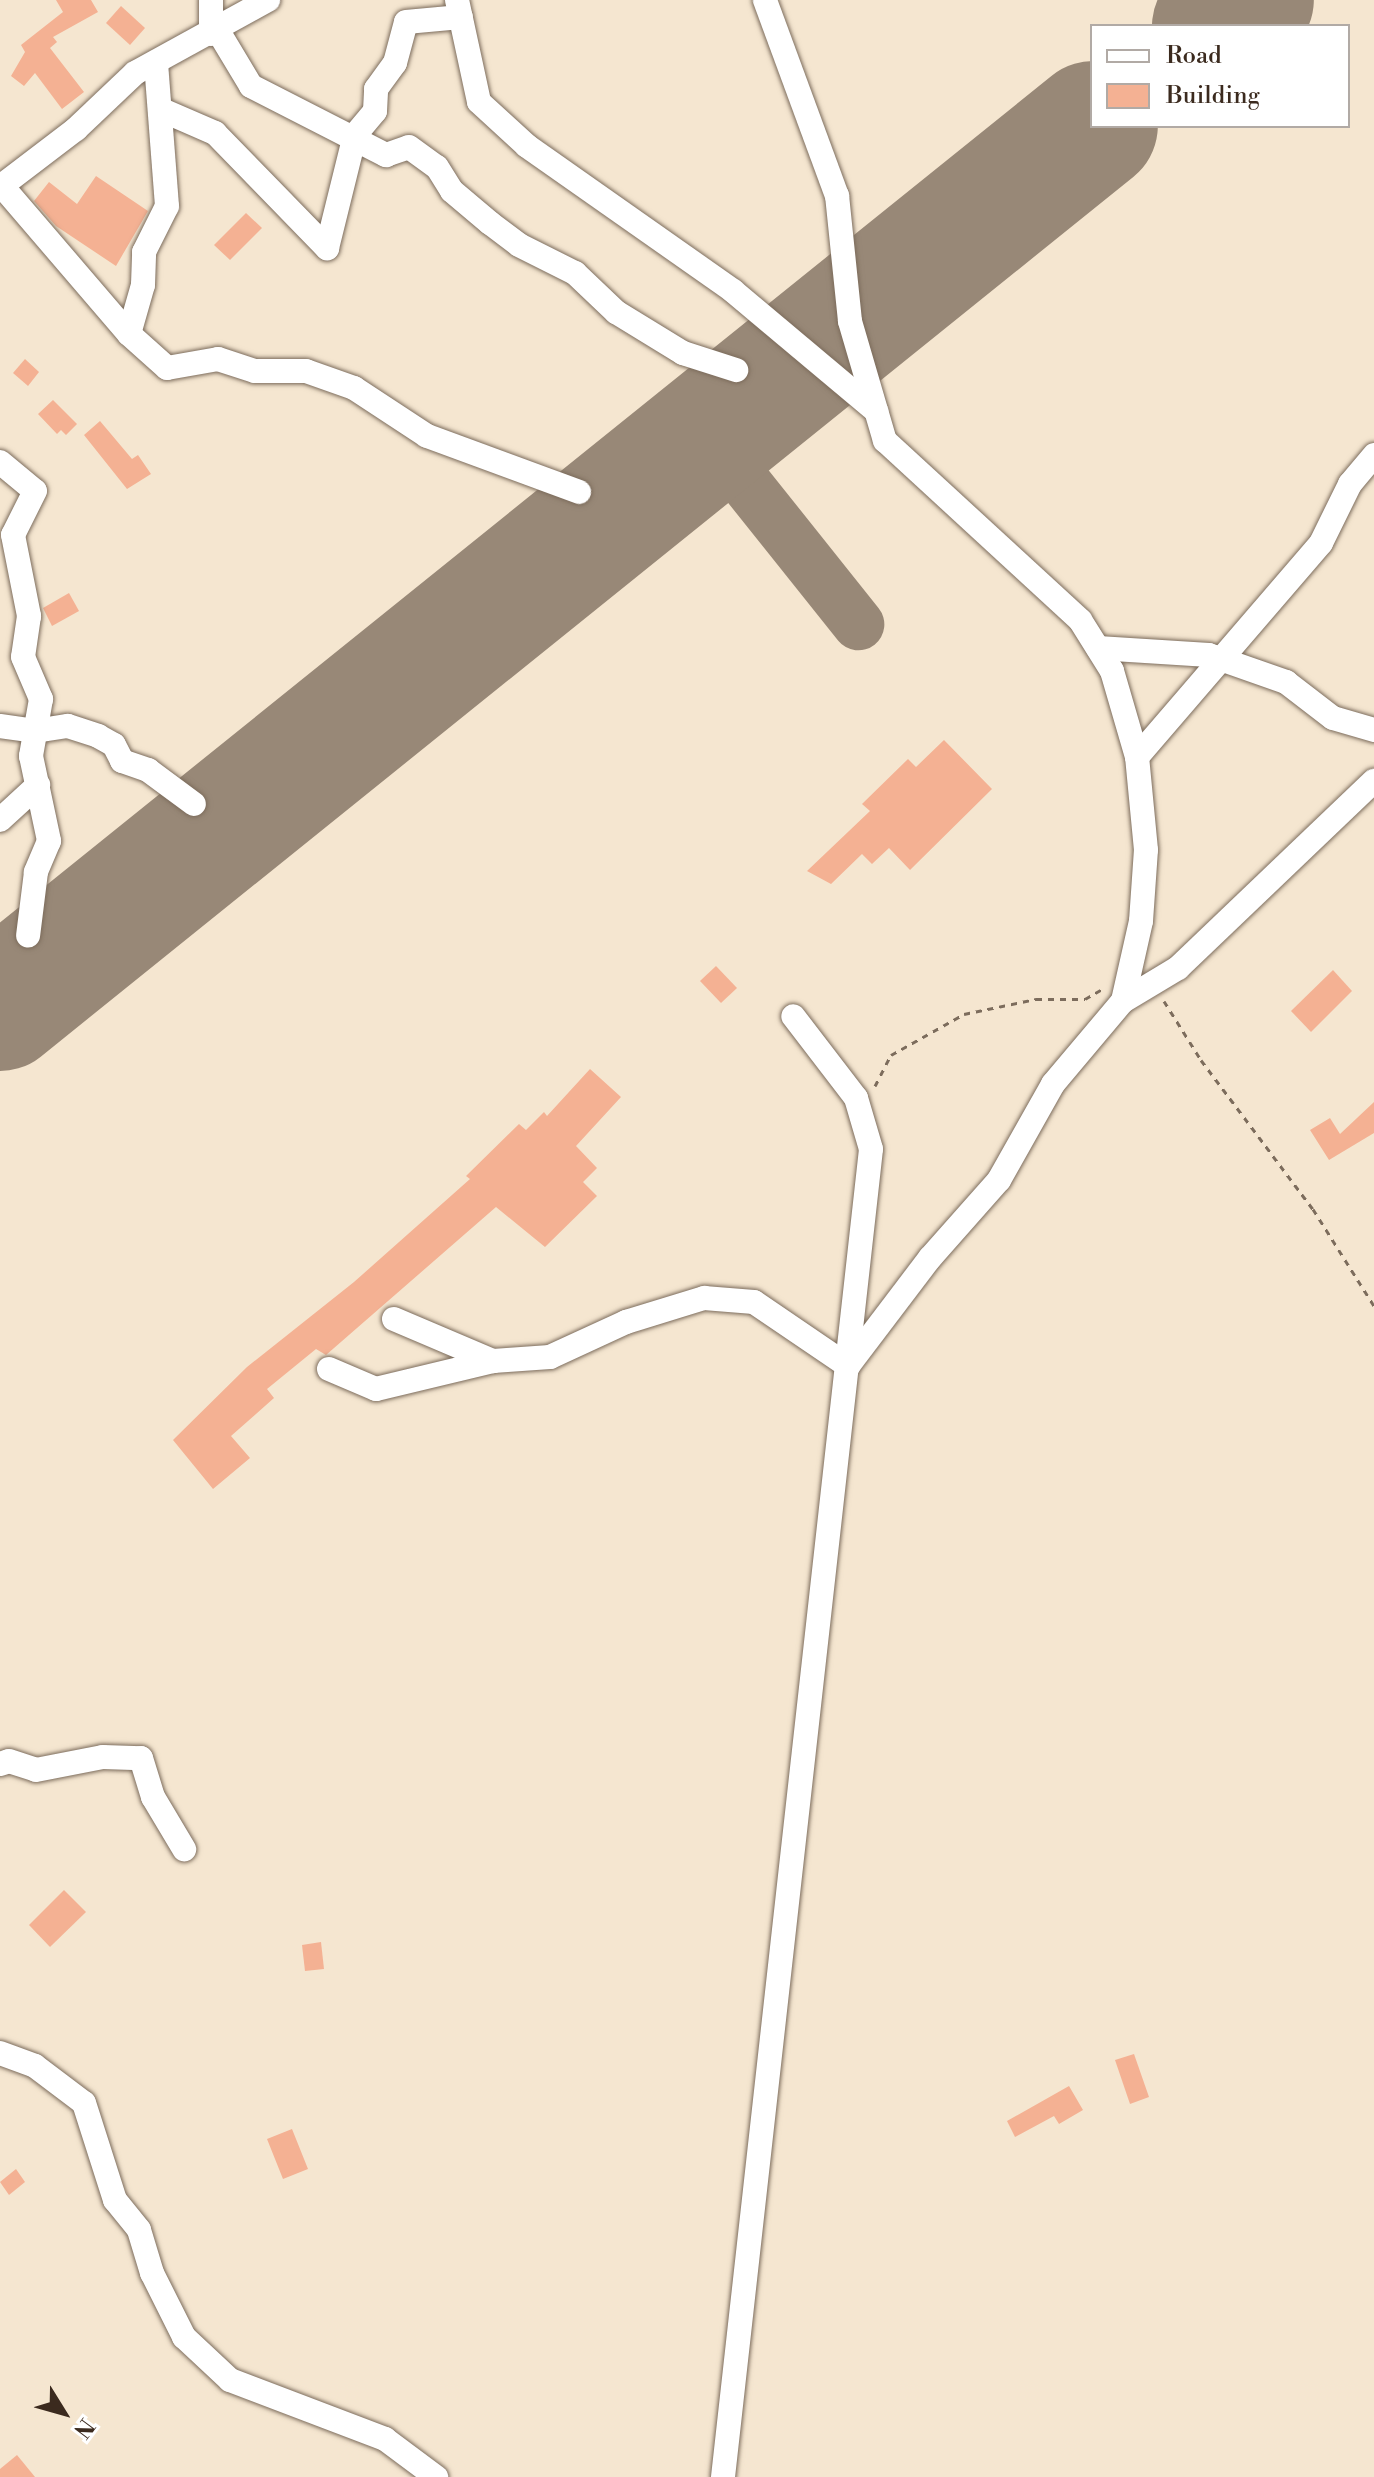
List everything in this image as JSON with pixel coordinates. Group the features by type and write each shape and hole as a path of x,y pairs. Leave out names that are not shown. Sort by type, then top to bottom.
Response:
{"street":[{"path":"211,0 214,32 251,86 386,155 409,147 437,167 452,191 490,223 519,245 575,273 616,312 683,353 736,370"},
{"path":"268,0 135,73 76,129 1,186 129,334 167,368 218,359 255,371 306,371 354,388 427,436 579,492"},
{"path":"765,0 837,196 850,321 885,441 1080,620 1112,671 1137,757 1146,850 1134,964 1123,1001"},
{"path":"162,110 215,133 327,248 353,139 375,111 376,89 395,63 406,22 459,8 479,102 527,146 733,291 876,411"},
{"path":"129,334 143,285 144,252 167,206 156,63"},
{"path":"1137,757 1321,543 1350,484 1374,455"},
{"path":"0,462 35,491 13,535 29,616 23,657 41,699 31,756 49,841 36,872 28,936"},
{"path":"1098,648 1219,658 1286,682 1333,718 1374,730"},
{"path":"0,726 35,731 68,726 98,736 114,745 122,761 148,770 194,804"},
{"path":"848,1366 930,1258 999,1180 1053,1084 1123,1001 1157,982 1374,781"},
{"path":"0,820 38,785"},
{"path":"723,2477 871,1149 856,1098 793,1016"},
{"path":"329,1369 376,1389 493,1361 550,1357 626,1322 704,1298 754,1302 848,1366"},
{"path":"394,1319 493,1361"},
{"path":"0,1764 9,1761 36,1770 103,1757 141,1758 153,1797 184,1849"},
{"path":"0,2053 35,2066 84,2103 115,2200 139,2230 152,2273 184,2337 230,2380 385,2439 432,2476"}],"path":[{"path":"874,1089 891,1055 912,1039 985,1006 1085,999 1134,964"},
{"path":"1157,982 1174,1021 1313,1209 1374,1306"}],"building":[{"path":"56,0 91,0 98,12 53,37 57,42 50,48 84,92 62,109 35,73 24,86 11,76 25,52 21,45 63,12"},
{"path":"121,6 145,28 130,45 106,23"},
{"path":"96,176 148,211 116,266 56,226 34,201 49,182 77,204"},
{"path":"246,213 262,228 230,260 214,245"},
{"path":"25,359 39,372 28,386 13,373"},
{"path":"53,400 77,424 66,435 61,430 57,434 38,414"},
{"path":"100,421 132,459 138,455 151,474 127,489 84,435"},
{"path":"69,593 79,611 52,626 43,608"},
{"path":"944,740 992,789 910,870 889,848 872,864 862,854 831,884 807,871 870,811 862,804 908,759 916,767"},
{"path":"716,966 737,988 721,1003 700,981"},
{"path":"1333,970 1352,991 1311,1032 1291,1011"},
{"path":"590,1069 621,1097 576,1146 597,1168 583,1182 597,1196 545,1247 496,1207 326,1355 316,1349 267,1389 274,1398 231,1436 250,1458 213,1489 173,1440 247,1367 354,1282 470,1179 466,1176 519,1124 526,1130 544,1112 547,1116"},
{"path":"1374,1102 1374,1133 1329,1160 1310,1130 1330,1118 1340,1134"},
{"path":"64,1890 86,1912 50,1947 29,1925"},
{"path":"321,1942 324,1969 305,1971 302,1945"},
{"path":"1134,2054 1149,2097 1130,2104 1115,2060"},
{"path":"1069,2086 1083,2110 1059,2124 1054,2116 1015,2137 1007,2121"},
{"path":"292,2129 308,2169 283,2179 267,2139"},
{"path":"16,2169 25,2182 9,2195 0,2182"},
{"path":"17,2455 35,2477 0,2477 0,2469"}],"taxiway":[{"path":"708,436 858,624"}],"runway":[{"path":"1219,24 1249,0"},
{"path":"0,1006 1091,128"}]}
